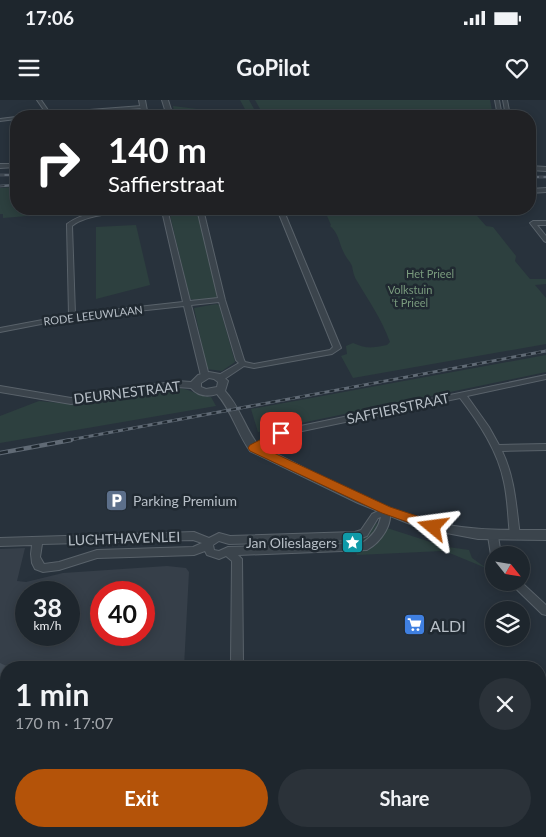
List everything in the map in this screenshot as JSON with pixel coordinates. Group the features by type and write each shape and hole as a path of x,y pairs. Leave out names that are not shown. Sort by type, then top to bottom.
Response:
{"street":[{"path":"497,101 505,101"},
{"path":"84,110 144,105"},
{"path":"72,316 69,225 74,220 97,215"},
{"path":"165,215 205,376 213,375 220,378 224,384 219,390 229,403 247,440 254,448 386,510 433,527 493,536 546,535"},
{"path":"201,215 222,300 240,360 243,364"},
{"path":"220,378 243,364 254,366 332,352 337,348 282,215"},
{"path":"546,223 533,223 546,240"},
{"path":"538,229 546,227"},
{"name":"RODE LEEUWLAAN","path":"0,330 72,316 222,300"},
{"name":"DEURNESTRAAT","path":"195,385 198,379 205,376"},
{"name":"SAFFIERSTRAAT","path":"254,448 286,432 546,377"},
{"name":"DEURNESTRAAT","path":"0,389 71,401 177,384 195,385"},
{"name":"DEURNESTRAAT","path":"195,385 199,391 203,392 219,390"},
{"path":"462,395 490,434 496,448 510,486 515,536"},
{"path":"496,448 546,447"},
{"path":"208,543 208,549 212,554 219,555 228,552 359,548 369,544 386,521 386,510"},
{"name":"LUCHTHAVENLEI","path":"38,541 35,553 36,561 43,568 59,566 97,554 194,551 220,537 229,540 360,535 364,533 376,516 386,510"},
{"name":"LUCHTHAVENLEI","path":"0,542 194,536 208,543"},
{"path":"493,536 495,546"},
{"path":"307,538 308,549"},
{"path":"228,552 231,545 229,540"},
{"path":"228,552 237,559 239,661"},
{"path":"524,591 546,611"}],"shaded area":[{"path":"25,548 17,581 15,581 15,646 80,646 80,581 30,581 63,573 167,566 186,568 189,572 184,661 0,661 0,549"}],"green space":[{"path":"240,100 249,100 255,110 245,110"},
{"path":"255,100 490,100 492,110 261,110"},
{"path":"173,106 205,110 174,110"},
{"path":"10,187 10,215 39,215 3,218 3,214 0,214 0,188"},
{"path":"170,215 198,215 217,296 215,298 190,299"},
{"name":"Het Prieel","path":"327,215 476,215 486,226 493,227 516,256 515,261 530,279 546,279 546,284 535,285 546,298 546,344 353,378 341,356 347,354 346,346 353,343 373,347 387,345 390,342 379,318 355,278 352,266"},
{"path":"136,225 150,285 96,299 96,227"},
{"path":"219,305 235,362 222,371 207,369 194,308"},
{"path":"546,355 546,372 258,432 251,409"},
{"path":"177,388 211,397 216,406 0,443 0,416 39,401 80,405"},
{"path":"376,523 379,524 370,538 363,543 317,545 317,540 364,538"},
{"path":"387,528 443,546 442,551 357,555 356,553 374,545"},
{"path":"448,547 469,550 472,558 485,568 447,552"}],"railway":[{"path":"0,175 10,175"},
{"path":"536,177 546,177"},
{"path":"0,186 10,185"},
{"path":"64,441 546,351"},
{"path":"0,453 71,440"}],"place":[{"name":"Parking Premium","path":"117,500"},
{"name":"Jan Olieslagers","path":"353,542"},
{"name":"ALDI","path":"414,625"}],"route":[{"path":"281,433 254,448 267,456 386,510 433,527"}],"park label":[{"name":"Volkstuin 't Prieel","path":"410,295"}]}
